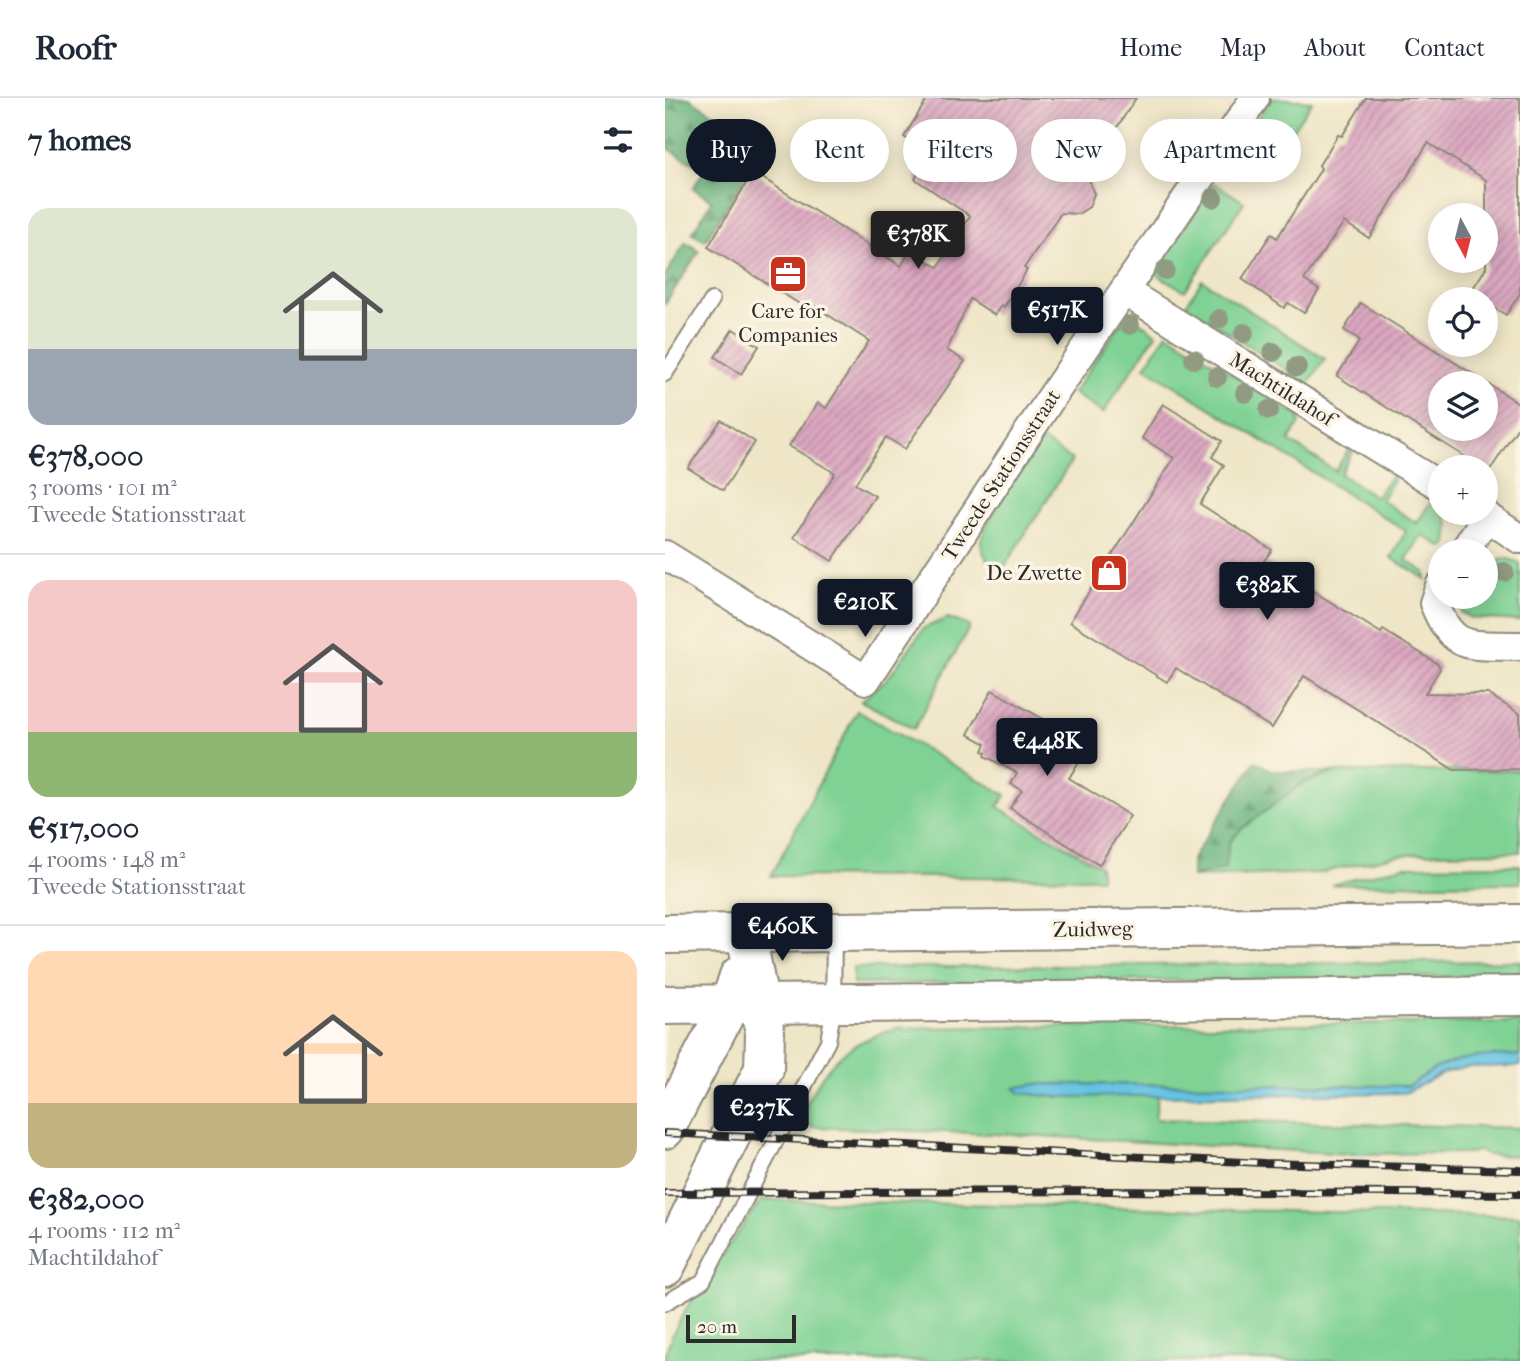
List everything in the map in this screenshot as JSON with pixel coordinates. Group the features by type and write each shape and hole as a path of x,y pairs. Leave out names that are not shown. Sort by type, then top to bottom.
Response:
{"main road":[{"name":"Zuidweg","path":"665,934 1520,924"},
{"path":"665,1267 760,1079 767,1051 745,1004 738,981 746,933"},
{"path":"665,1005 1520,996"},
{"path":"665,1129 745,1004"}],"street":[{"name":"Tweede Stationsstraat","path":"665,555 866,680 1049,401 1255,98"},
{"name":"Machtildahof","path":"1125,291 1428,479"},
{"path":"1498,524 1520,539"},
{"path":"1436,609 1443,627 1461,643 1520,646"}],"lane":[{"path":"665,374 712,300"},
{"path":"665,1303 703,1281 828,1041 834,1003 834,932"}],"green space":[{"path":"665,98 689,98 722,119 686,119 686,159 665,146"},
{"path":"1271,98 1312,101 1300,119 1257,119"},
{"path":"697,182 743,182 705,241 692,233 712,201 693,188"},
{"path":"1214,183 1244,202 1185,291 1154,273"},
{"path":"686,242 699,251 665,304 665,276"},
{"path":"1202,280 1325,359 1308,384 1186,305"},
{"path":"1128,313 1156,334 1103,413 1073,393"},
{"path":"1167,333 1298,416 1300,423 1289,441 1335,471 1348,451 1353,451 1340,474 1376,497 1392,475 1394,480 1381,500 1417,523 1428,506 1428,525 1449,525 1448,539 1428,539 1422,535 1406,560 1425,572 1426,579 1391,558 1406,531 1145,367"},
{"path":"1042,440 1072,460 1001,572 985,556 981,542 983,533 997,506"},
{"path":"1502,559 1520,563 1520,621 1472,618 1462,613 1460,609 1498,609 1498,562"},
{"path":"948,618 970,626 914,729 861,701 888,678 924,628"},
{"path":"857,711 1006,795 998,807 1100,866 1101,878 771,876"},
{"path":"1255,761 1273,771 1336,772 1303,783 1241,829 1229,842 1225,868 1192,877 1192,859"},
{"path":"1520,770 1520,852 1423,853 1397,855 1320,873 1192,877 1224,868 1229,842 1241,829 1303,783 1336,772"},
{"path":"1520,865 1520,883 1331,885 1403,866"},
{"path":"1520,961 1520,976 853,984 853,968"},
{"path":"1520,1022 1520,1055 1456,1061 1436,1068 1407,1086 1037,1084 1015,1089 1020,1093 1059,1097 1158,1095 1155,1119 1520,1128 1520,1156 1486,1155 1477,1150 1472,1153 1348,1154 1021,1135 814,1127 797,1120 826,1072 847,1050 878,1034 899,1028"},
{"path":"761,1200 1520,1216 1520,1361 665,1361 668,1345 690,1303"}],"water":[{"path":"1520,1055 1520,1066 1467,1067 1443,1073 1405,1093 1059,1097 1020,1093 1015,1088 1036,1084 1407,1086 1436,1068 1456,1061"}],"building":[{"path":"928,98 1136,98 1122,119 1031,119 1031,182 1090,182 1094,194 1089,207 1078,214 1061,213 1024,268 1027,270 1004,307 1001,305 995,315 970,299 947,350 965,361 905,449 886,437 855,484 875,496 832,561 794,537 835,473 789,446 818,403 826,408 869,341 806,301 803,306 708,247 747,182 769,182 901,266 910,251 938,267 970,216 919,182 1017,182 1017,119 915,119"},
{"path":"1366,98 1520,98 1520,293 1506,315 1498,310 1498,287 1474,287 1483,273 1498,273 1498,203 1486,203 1486,180 1428,143 1369,238 1344,222 1304,280 1319,290 1304,313 1288,303 1284,308 1242,279 1271,234 1277,238 1321,169 1319,165 1338,135 1342,136"},
{"path":"1361,303 1428,346 1428,357 1446,357 1468,371 1428,371 1428,433 1337,376 1360,340 1344,330"},
{"path":"733,329 759,346 741,374 715,357"},
{"path":"1498,390 1520,404 1520,424 1498,458 1498,455 1462,455 1440,441 1498,441"},
{"path":"1163,404 1222,441 1212,457 1224,465 1200,504 1272,550 1264,561 1381,633 1383,630 1438,664 1440,669 1425,693 1488,694 1520,714 1520,769 1454,770 1304,676 1272,728 1176,668 1167,682 1070,622 1174,458 1142,438"},
{"path":"721,420 755,442 723,490 688,468"},
{"path":"992,690 1070,734 1061,750 1079,762 1069,778 1130,816 1099,865 1010,808 1022,790 1011,784 1017,773 985,756 983,751 986,744 968,734"}],"railway":[{"path":"665,1133 1264,1163 1520,1170"},
{"path":"665,1193 1109,1191 1520,1194"}],"place":[{"name":"Care for Companies","path":"788,274"},
{"name":"De Zwette","path":"1109,573"}]}
